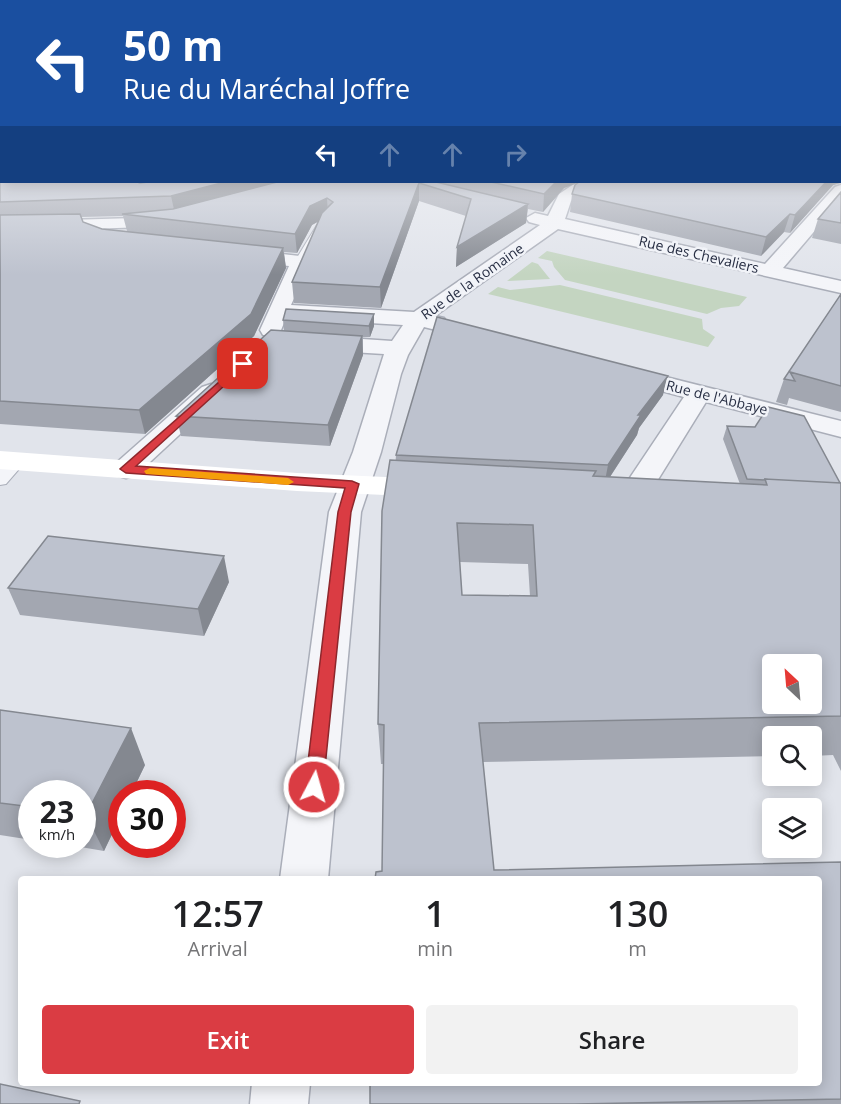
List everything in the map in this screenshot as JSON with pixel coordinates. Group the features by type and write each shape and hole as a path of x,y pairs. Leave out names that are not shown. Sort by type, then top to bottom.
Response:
{"street":[{"path":"556,222 556,213 561,198 586,183"},
{"path":"770,270 841,190"},
{"name":"Rue des Chevaliers","path":"517,214 841,286"},
{"path":"2,226 97,226 184,220"},
{"name":"Rue de la Romaine","path":"304,876 345,512 352,484 367,452 397,348 418,319 440,301 556,222"},
{"path":"97,226 95,235 97,237 116,242"},
{"path":"219,253 302,261 263,344 397,348"},
{"path":"277,311 418,319 462,330"},
{"name":"Rue de l'Abbaye","path":"598,366 841,429"},
{"path":"126,469 225,379"},
{"path":"618,500 699,393"},
{"path":"6,467 126,469 458,490"},
{"path":"618,500 665,502"},
{"path":"279,1104 281,1086"}],"lane":[{"path":"302,261 318,228 327,221"}],"green space":[{"path":"547,251 747,297 739,306 721,308 707,314 565,280 552,261 538,258"},
{"path":"532,262 538,264 550,279 507,281"},
{"path":"560,285 702,319 703,329 715,337 708,347 488,294 498,287 510,290"}],"building":[{"path":"0,183 221,183 171,196 0,202"},
{"path":"273,183 419,183 380,287 292,282 322,213 333,202 327,198 310,206 295,234 122,214 173,209"},
{"path":"419,183 440,183 528,204 457,247 471,199"},
{"path":"495,183 555,183 544,194"},
{"path":"578,183 825,183 795,215 790,214 766,237 572,194"},
{"path":"841,192 841,223 818,219"},
{"path":"80,214 83,222 102,229 283,248 251,314 139,410 0,401 0,215"},
{"path":"841,294 841,386 790,372 795,381 784,379"},
{"path":"286,309 374,314 369,326 283,320"},
{"path":"437,317 668,376 638,415 641,415 608,465 396,455"},
{"path":"271,330 362,336 328,425 176,416"},
{"path":"768,407 804,416 840,483 747,479 727,426 755,427"},
{"path":"390,460 596,471 593,476 767,485 765,479 841,483 841,716 479,723 494,870 841,862 841,1099 575,1104 370,1104 370,1086 822,1086 822,876 375,876 376,872 382,871 384,725 378,724 382,511","holes":["457,523 533,525 537,596 462,595"]},
{"path":"48,536 224,556 198,609 8,588"},
{"path":"0,710 131,728 96,796 96,780 18,780 18,805 0,803"},
{"path":"0,1084 80,1101 79,1104 0,1104"}],"slow traffic":[{"path":"150,471 288,482"}],"route":[{"path":"243,364 126,469 352,484 345,512 314,787"}]}
